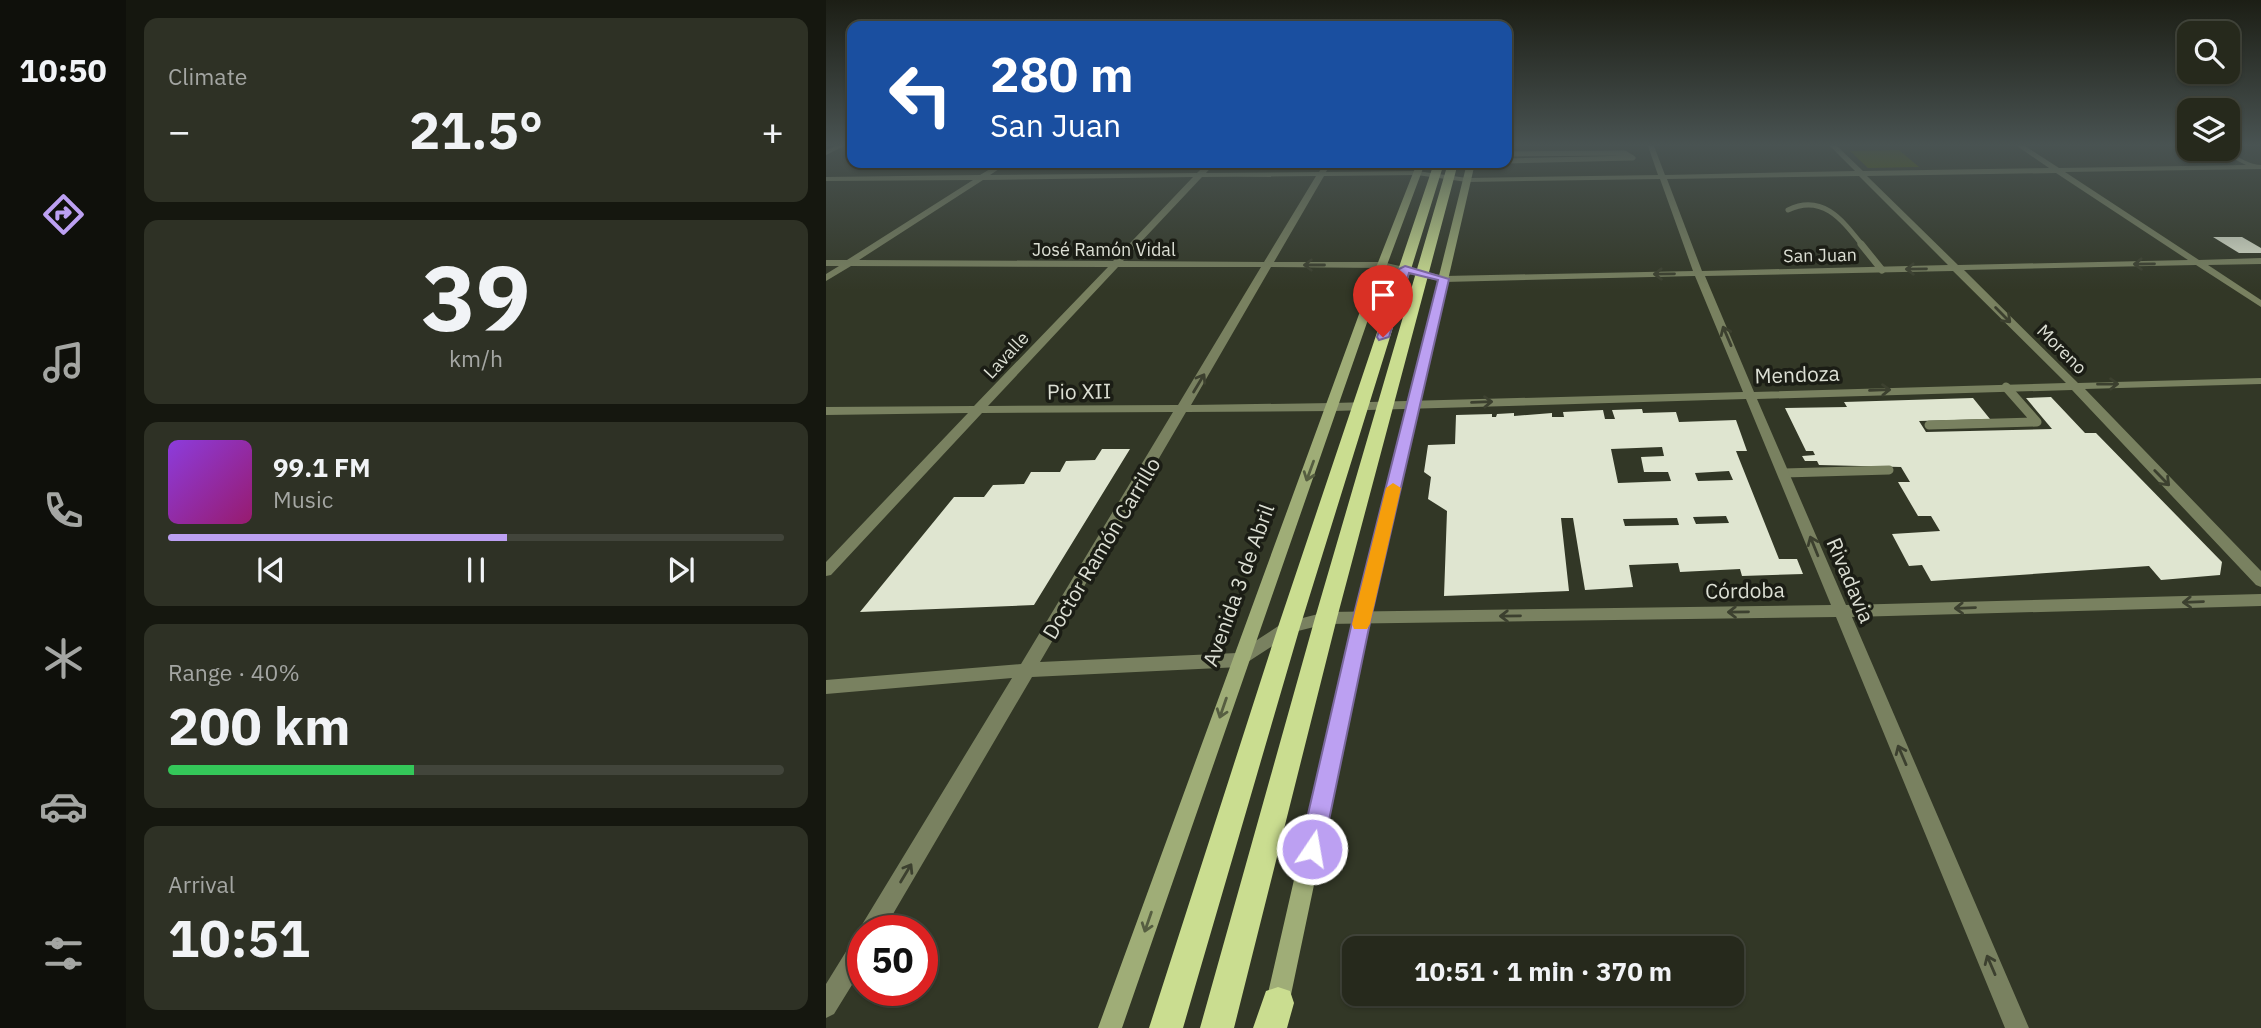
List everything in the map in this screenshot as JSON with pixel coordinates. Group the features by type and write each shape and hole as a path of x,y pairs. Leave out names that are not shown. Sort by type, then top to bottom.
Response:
{"highway":[{"path":"1166,1028 1290,627 1429,194"},
{"path":"1217,1028 1326,618 1445,194"}],"main road":[{"name":"Avenida 3 de Abril","path":"1110,1028 1409,194"},
{"path":"1273,1019 1362,618 1464,194"}],"street":[{"path":"826,278 954,194"},
{"name":"Lavalle","path":"826,571 1182,194"},
{"name":"Doctor Ramón Carrillo","path":"881,915 1310,194"},
{"name":"Rivadavia","path":"1670,194 1699,274 1752,394 2017,1028"},
{"name":"Moreno","path":"1882,194 2073,384 2261,581"},
{"path":"2092,194 2261,304"},
{"name":"San Juan","path":"1382,265 1444,279 2261,261"},
{"name":"José Ramón Vidal","path":"826,263 1382,265"},
{"name":"Mendoza","path":"1333,407 2261,380"},
{"name":"Pio XII","path":"826,411 1333,407"},
{"name":"Córdoba","path":"1240,660 1290,627 1326,618 1841,611 2261,600"},
{"path":"826,687 1028,670 1240,660"},
{"path":"826,1006 847,971"}],"lane":[{"path":"1788,210 1794,206 1815,204 1836,213 1882,270"},
{"path":"1929,425 2038,422 2006,387"},
{"path":"1784,473 1889,470"}],"building":[{"path":"2213,237 2242,237 2261,248 2261,253 2239,253"},
{"path":"2051,397 2085,433 2096,433 2222,562 2220,575 2161,580 2149,566 1931,581 1922,565 1909,566 1892,534 1940,531 1931,516 1918,516 1898,482 1910,482 1901,467 1819,465 1817,461 1805,461 1802,456 1815,455 1813,451 1806,451 1785,408 1847,407 1844,402 1973,398 1990,419 1919,421 1926,432 2052,429 2026,398"},
{"path":"1603,410 1605,419 1615,419 1612,410 1676,412 1679,422 1736,420 1747,451 1736,451 1779,559 1797,559 1803,574 1742,576 1740,569 1680,572 1678,563 1629,565 1633,587 1585,590 1573,518 1561,518 1569,591 1444,596 1447,511 1428,499 1431,477 1424,472 1428,445 1455,444 1456,415 1492,414 1492,417 1496,417 1497,414 1514,413 1514,416 1552,413 1552,417 1564,417 1563,412","holes":["1662,447 1664,456 1641,457 1644,472 1668,472 1671,481 1618,483 1611,449","1729,471 1733,480 1698,481 1695,473","1726,516 1729,523 1696,524 1693,517","1677,518 1679,525 1625,526 1623,519"]},
{"path":"1102,449 1130,449 1034,605 860,612 954,497 984,497 993,485 1024,484 1031,472 1060,472 1066,461 1095,460"}],"slow traffic":[{"path":"1361,624 1393,488"}],"route":[{"path":"1312,849 1362,618 1444,279 1405,269 1383,337"}]}
